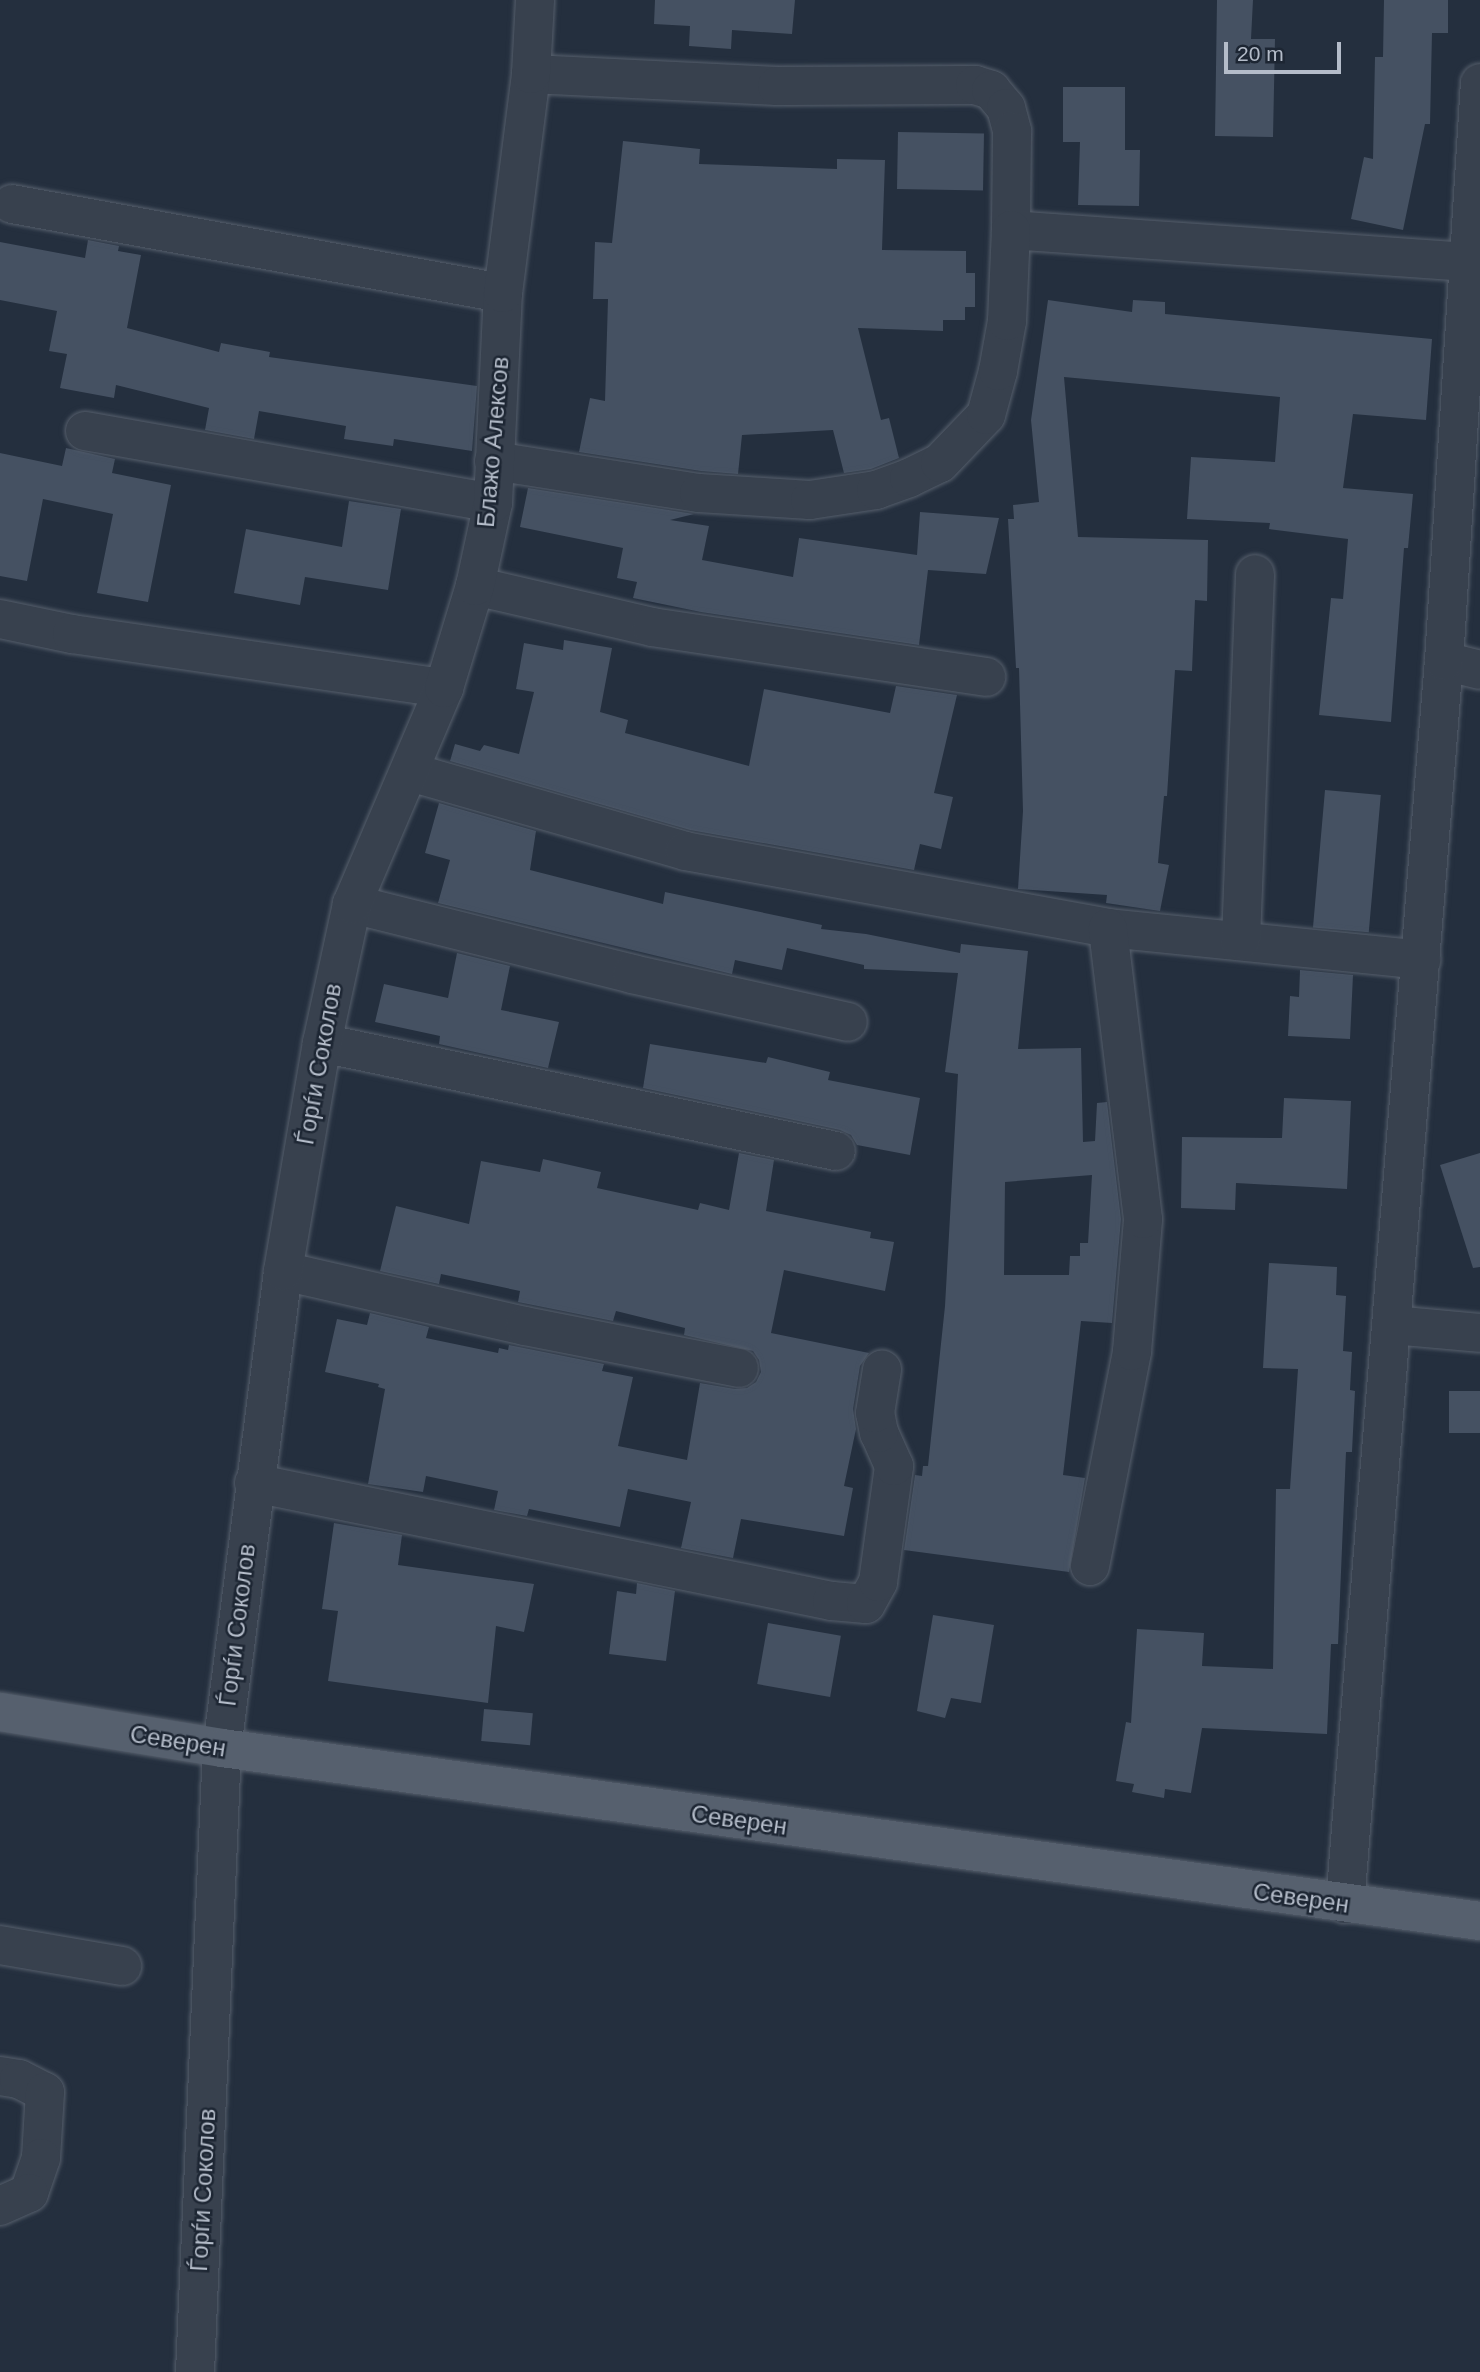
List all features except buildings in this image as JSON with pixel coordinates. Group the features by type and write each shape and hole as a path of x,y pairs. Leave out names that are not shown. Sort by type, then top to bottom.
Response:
{"main road":[{"name":"Северен","path":"0,1712 222,1748 1480,1921"}],"street":[{"name":"Блажо Алексов","path":"336,967 352,905 443,688 475,586 493,503 503,293 537,6"},
{"path":"494,461 699,493 810,500 876,490 940,463 986,415 999,371 1007,321 1012,131 1006,108 991,90 958,85 777,86 531,74"},
{"path":"1345,1904 1421,960 1462,665 1467,262 1480,83"},
{"path":"12,204 503,293"},
{"path":"1011,230 1467,262"},
{"path":"85,431 493,503"},
{"path":"1241,940 1255,574"},
{"path":"475,586 652,627 986,677"},
{"path":"0,619 72,634 443,688"},
{"path":"410,772 685,851 1108,929 1241,940 1421,960"},
{"path":"352,905 632,974 848,1022"},
{"path":"1090,1566 1132,1351 1143,1219 1108,929"},
{"name":"Ѓорѓи Соколов","path":"195,2372 222,1748 283,1271 336,967"},
{"path":"322,1043 836,1151"},
{"path":"283,1271 525,1326 738,1368"},
{"path":"1392,1325 1480,1334"},
{"path":"254,1483 832,1601 866,1604 877,1582 894,1466 878,1433 875,1413 882,1370"},
{"path":"0,1945 122,1966"},
{"path":"0,2076 19,2080 45,2092 41,2158 29,2193 0,2206"}]}
